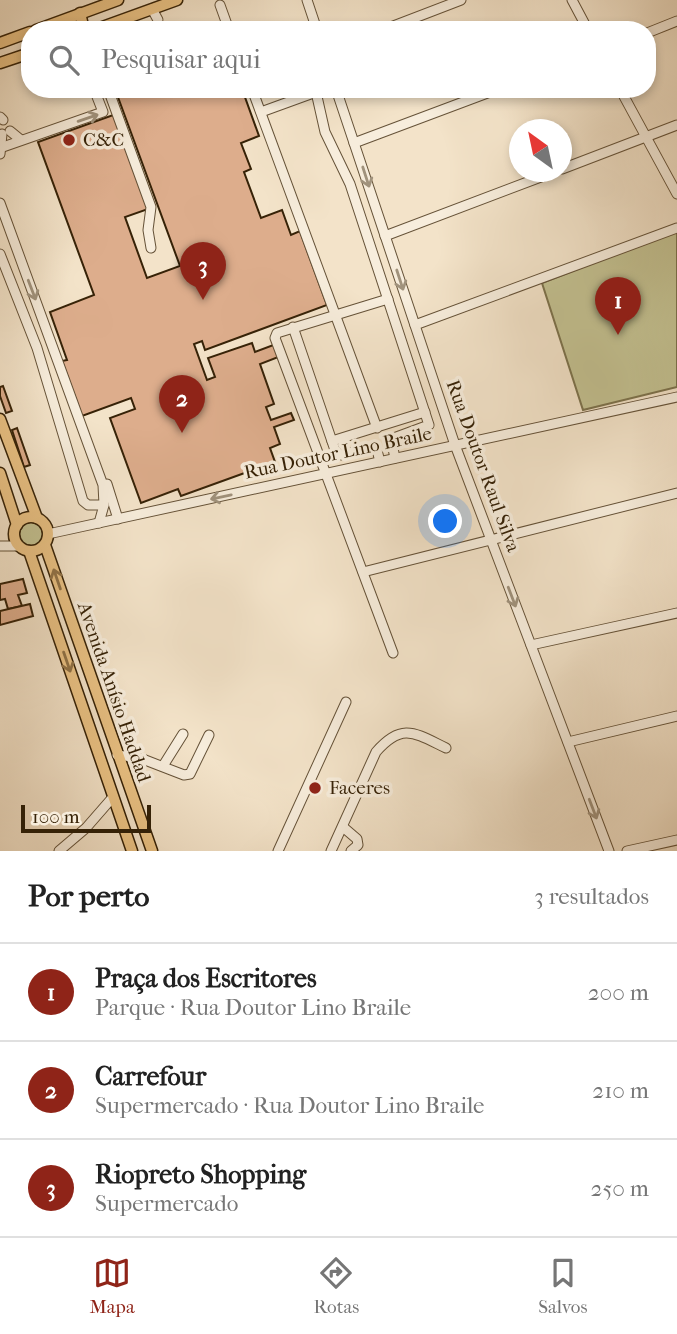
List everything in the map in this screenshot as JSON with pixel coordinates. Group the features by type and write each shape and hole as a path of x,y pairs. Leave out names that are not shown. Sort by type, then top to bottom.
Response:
{"main road":[{"path":"59,21 118,0"},
{"path":"159,21 171,1"},
{"path":"80,13 82,21"},
{"path":"0,43 21,35"},
{"path":"0,63 21,56"},
{"path":"0,419 37,518 26,518 17,525"},
{"path":"0,473 17,525 14,546 47,540"},
{"name":"Avenida Anísio Haddad","path":"37,518 45,524 47,540 115,749 152,851"},
{"name":"Avenida Anísio Haddad","path":"14,546 96,749 132,851"},
{"path":"96,749 115,749"}],"street":[{"path":"307,0 314,21"},
{"path":"406,21 461,0"},
{"path":"572,0 583,21"},
{"path":"220,5 226,21"},
{"path":"656,29 677,21"},
{"path":"1,149 103,112 98,98"},
{"path":"111,98 151,207 148,218 151,248"},
{"path":"256,98 334,313 372,429 363,449"},
{"path":"261,112 300,98"},
{"path":"317,98 325,132 350,184 429,425 391,439 395,458"},
{"name":"Rua Doutor Raul Silva","path":"339,98 455,445 610,851"},
{"path":"354,142 474,98"},
{"path":"625,98 677,194"},
{"path":"572,165 677,125"},
{"path":"1,149 6,133 21,140"},
{"path":"385,236 528,182"},
{"path":"0,203 103,485 104,505 99,523"},
{"path":"415,325 677,228"},
{"path":"0,254 37,348 83,501 88,505 104,505"},
{"path":"388,299 277,332 275,338 393,653"},
{"path":"293,327 336,453 341,455 376,446 380,462"},
{"name":"Rua Doutor Lino Braile","path":"47,540 99,523 677,397"},
{"path":"332,441 425,412"},
{"path":"107,484 118,519"},
{"path":"363,572 677,493"},
{"path":"531,645 677,613"},
{"path":"278,851 346,702"},
{"path":"568,742 677,716"},
{"path":"331,851 376,752 395,733 418,735 446,748"},
{"path":"163,766 183,734"},
{"path":"115,749 184,775 190,774 209,735"},
{"path":"59,851 86,828 113,797"},
{"path":"343,827 357,839 358,845 351,851"},
{"path":"627,851 677,840"}],"shaded area":[{"path":"677,230 677,387 583,410 542,283"},
{"path":"32,521 41,525 45,534 41,543 32,547 23,543 19,534 23,525"}],"building":[{"path":"118,98 245,98 259,136 241,143 251,169 244,172 261,218 282,210 291,235 300,231 327,305 205,350 202,341 194,344 207,380 215,377 208,358 252,343 255,352 276,344 281,356 260,364 274,404 266,407 271,420 291,413 294,420 274,427 280,444 270,448 275,462 181,496 178,489 141,503 110,418 135,409 131,398 82,416 62,361 67,360 50,312 94,295 38,142 116,114 151,208 125,217 147,278 180,266"},
{"path":"3,386 12,411 6,413 0,396 0,387"},
{"path":"17,428 30,465 24,467 12,430"},
{"path":"23,579 27,593 18,595 22,606 8,609 5,599 0,600 0,584"},
{"path":"30,604 33,616 0,625 0,611"}],"place":[{"name":"C&C","path":"69,140"},
{"name":"Riopreto Shopping","path":"203,300"},
{"name":"Praça dos Escritores","path":"618,335"},
{"name":"Carrefour","path":"182,433"},
{"name":"Faceres","path":"315,788"}]}
